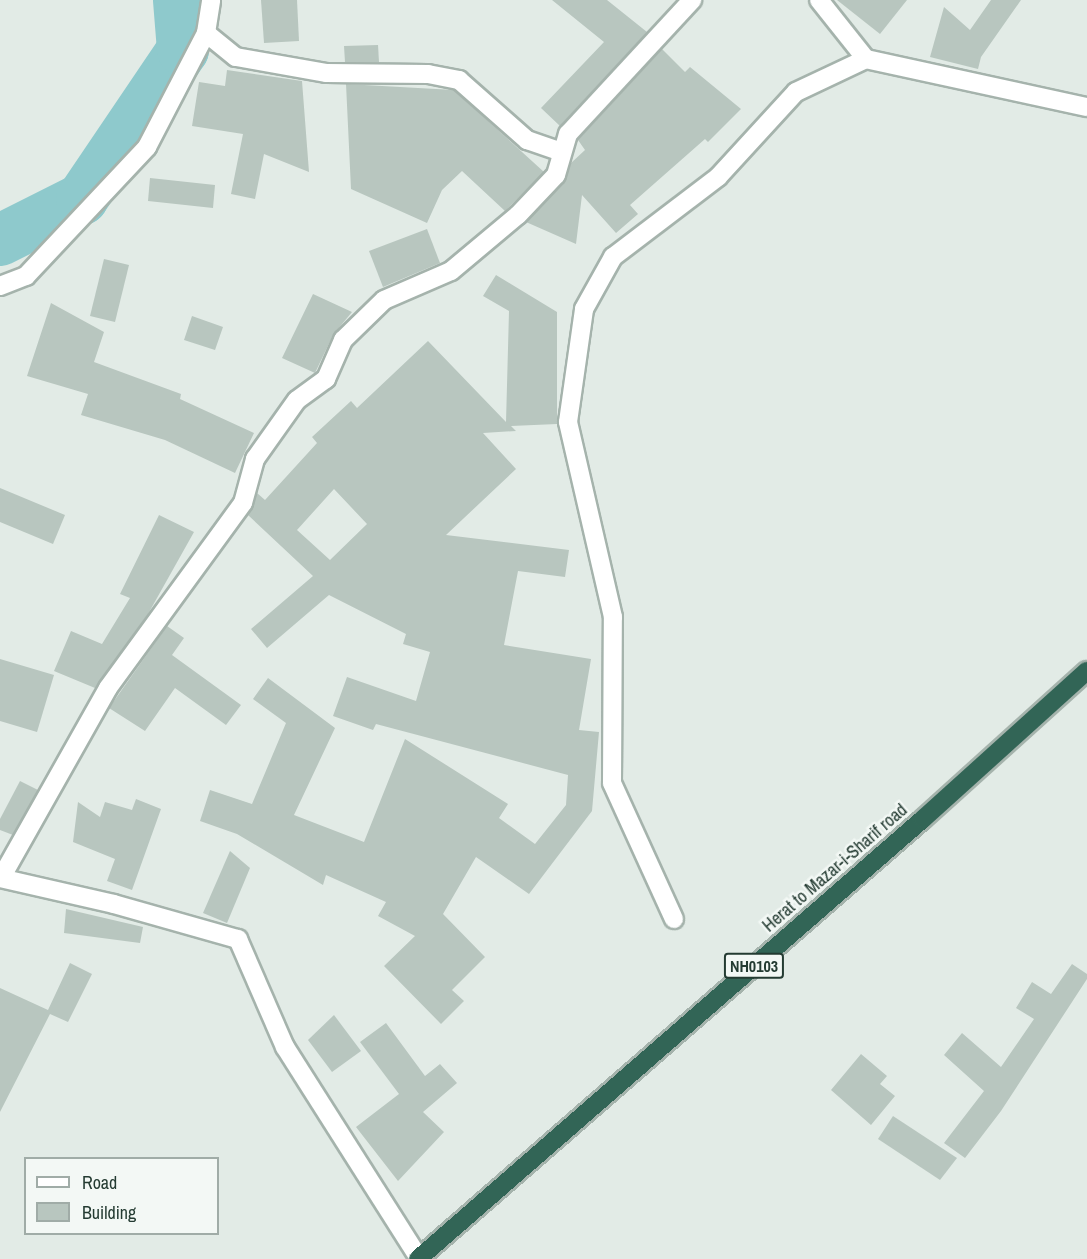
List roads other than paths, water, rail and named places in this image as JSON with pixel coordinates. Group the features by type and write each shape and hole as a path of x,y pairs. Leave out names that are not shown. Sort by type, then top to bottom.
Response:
{"highway":[{"name":"Herat to Mazar-i-Sharif road","path":"419,1259 914,827 1087,671"}],"street":[{"path":"0,286 26,276 147,147 206,33 211,0"},
{"path":"419,1259 285,1047 238,939 114,904 1,878 108,688 243,503 255,459 297,400 326,379 343,340 384,300 451,271 518,215 556,175 568,134 692,0"},
{"path":"819,0 866,59"},
{"path":"206,33 236,57 326,73 428,74 459,80 527,140 561,152"},
{"path":"674,919 612,783 613,617 568,423 584,309 613,257 718,177 796,92 866,59 1087,107"}],"waterway":[{"path":"0,240 82,199 183,50 179,0"}]}
